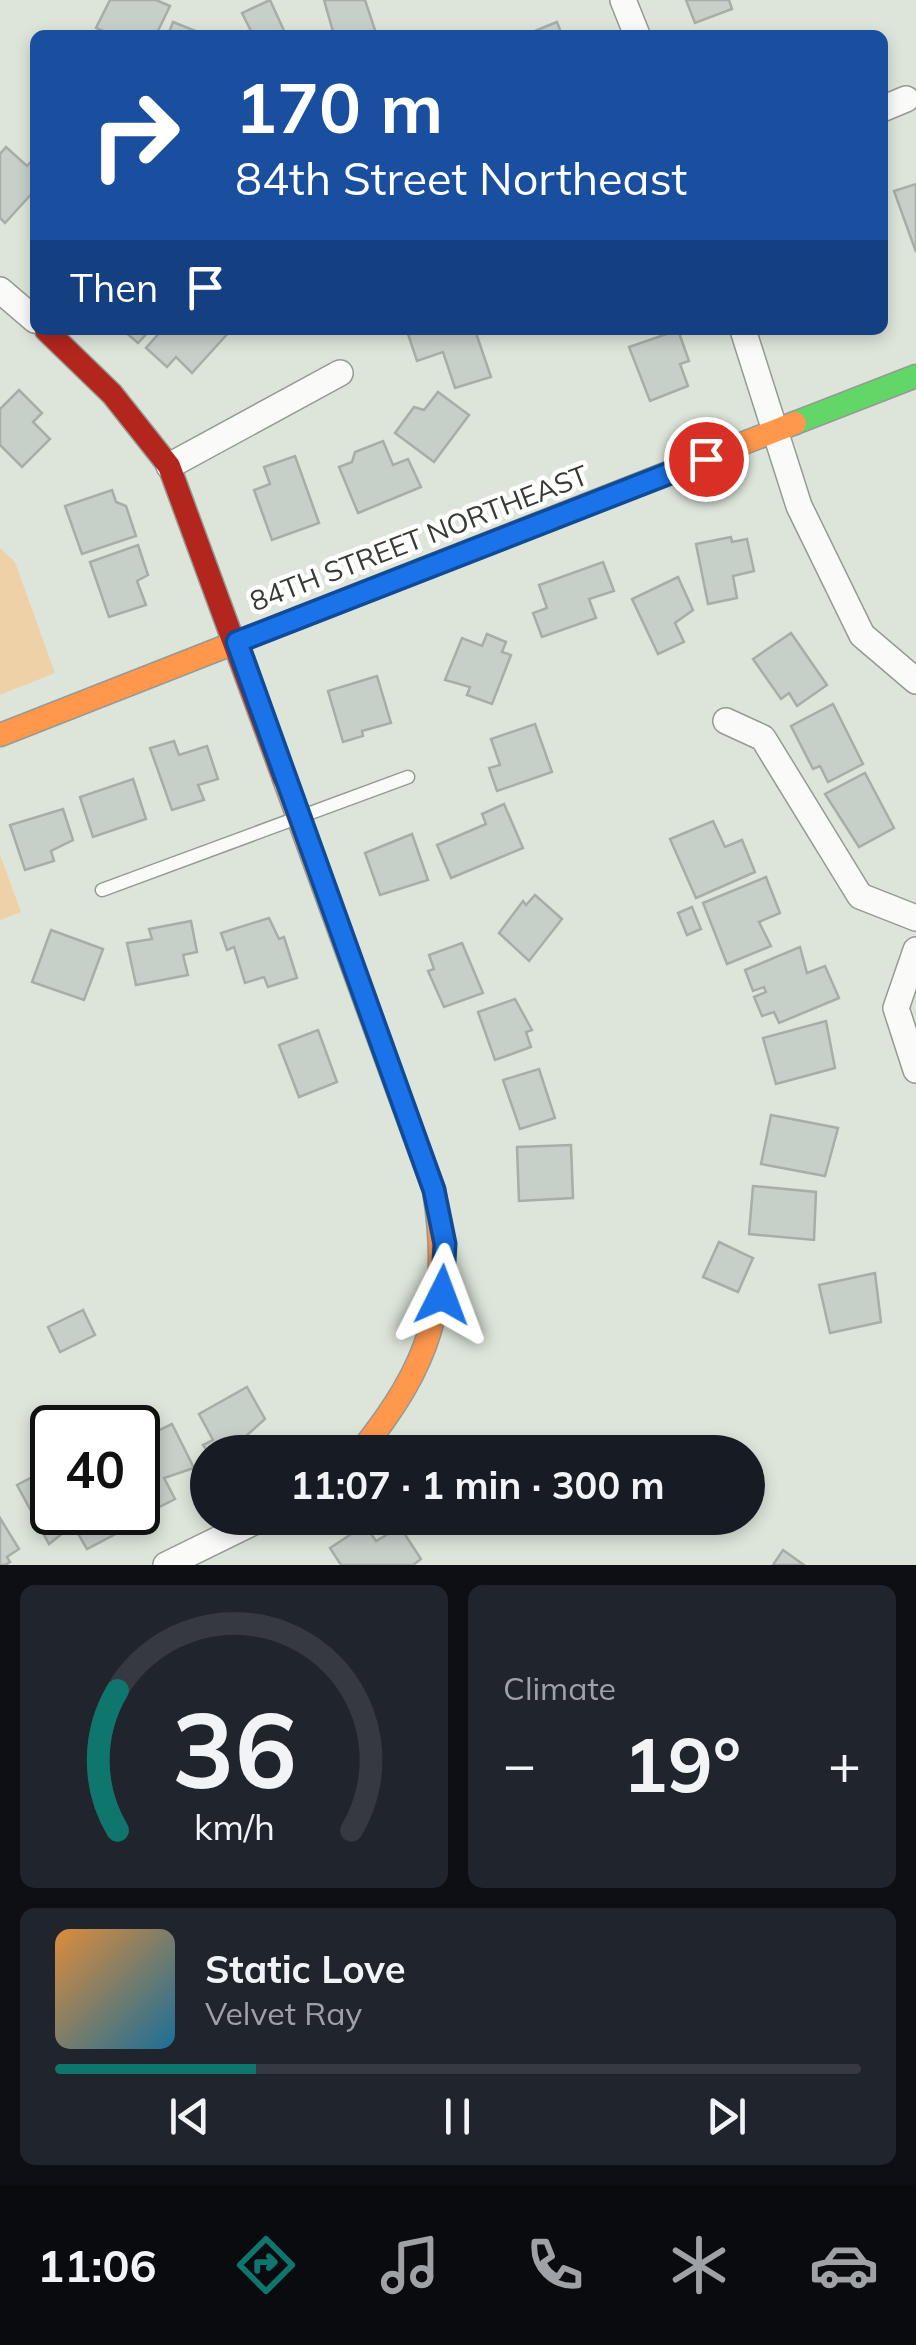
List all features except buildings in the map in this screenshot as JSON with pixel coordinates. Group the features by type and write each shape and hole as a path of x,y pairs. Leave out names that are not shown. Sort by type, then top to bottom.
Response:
{"street":[{"path":"624,0 635,30"},
{"path":"0,290 30,316"},
{"path":"52,335 92,370 136,418 169,466 237,642 434,1190 445,1244 442,1295 426,1352 393,1414 375,1435"},
{"path":"746,335 799,506 862,635 916,682"},
{"path":"169,466 340,373"},
{"name":"84TH STREET NORTHEAST","path":"0,734 916,376"},
{"path":"726,720 763,738 860,896 916,918"},
{"path":"916,950 896,1008 916,1070"},
{"path":"166,1565 227,1535"}],"lane":[{"path":"102,890 408,776"}],"shaded area":[{"path":"0,548 15,562 55,673 0,695"},
{"path":"0,855 21,912 0,920"}],"traffic: fast":[{"path":"795,423 916,376"}],"traffic: slow":[{"path":"0,735 795,423"},
{"path":"284,779 434,1190 440,1266 430,1330 404,1390 373,1435"}],"traffic: jam":[{"path":"51,335 112,394 169,466 284,779"}],"route":[{"path":"442,1295 445,1244 434,1190 237,642 706,459"}]}
